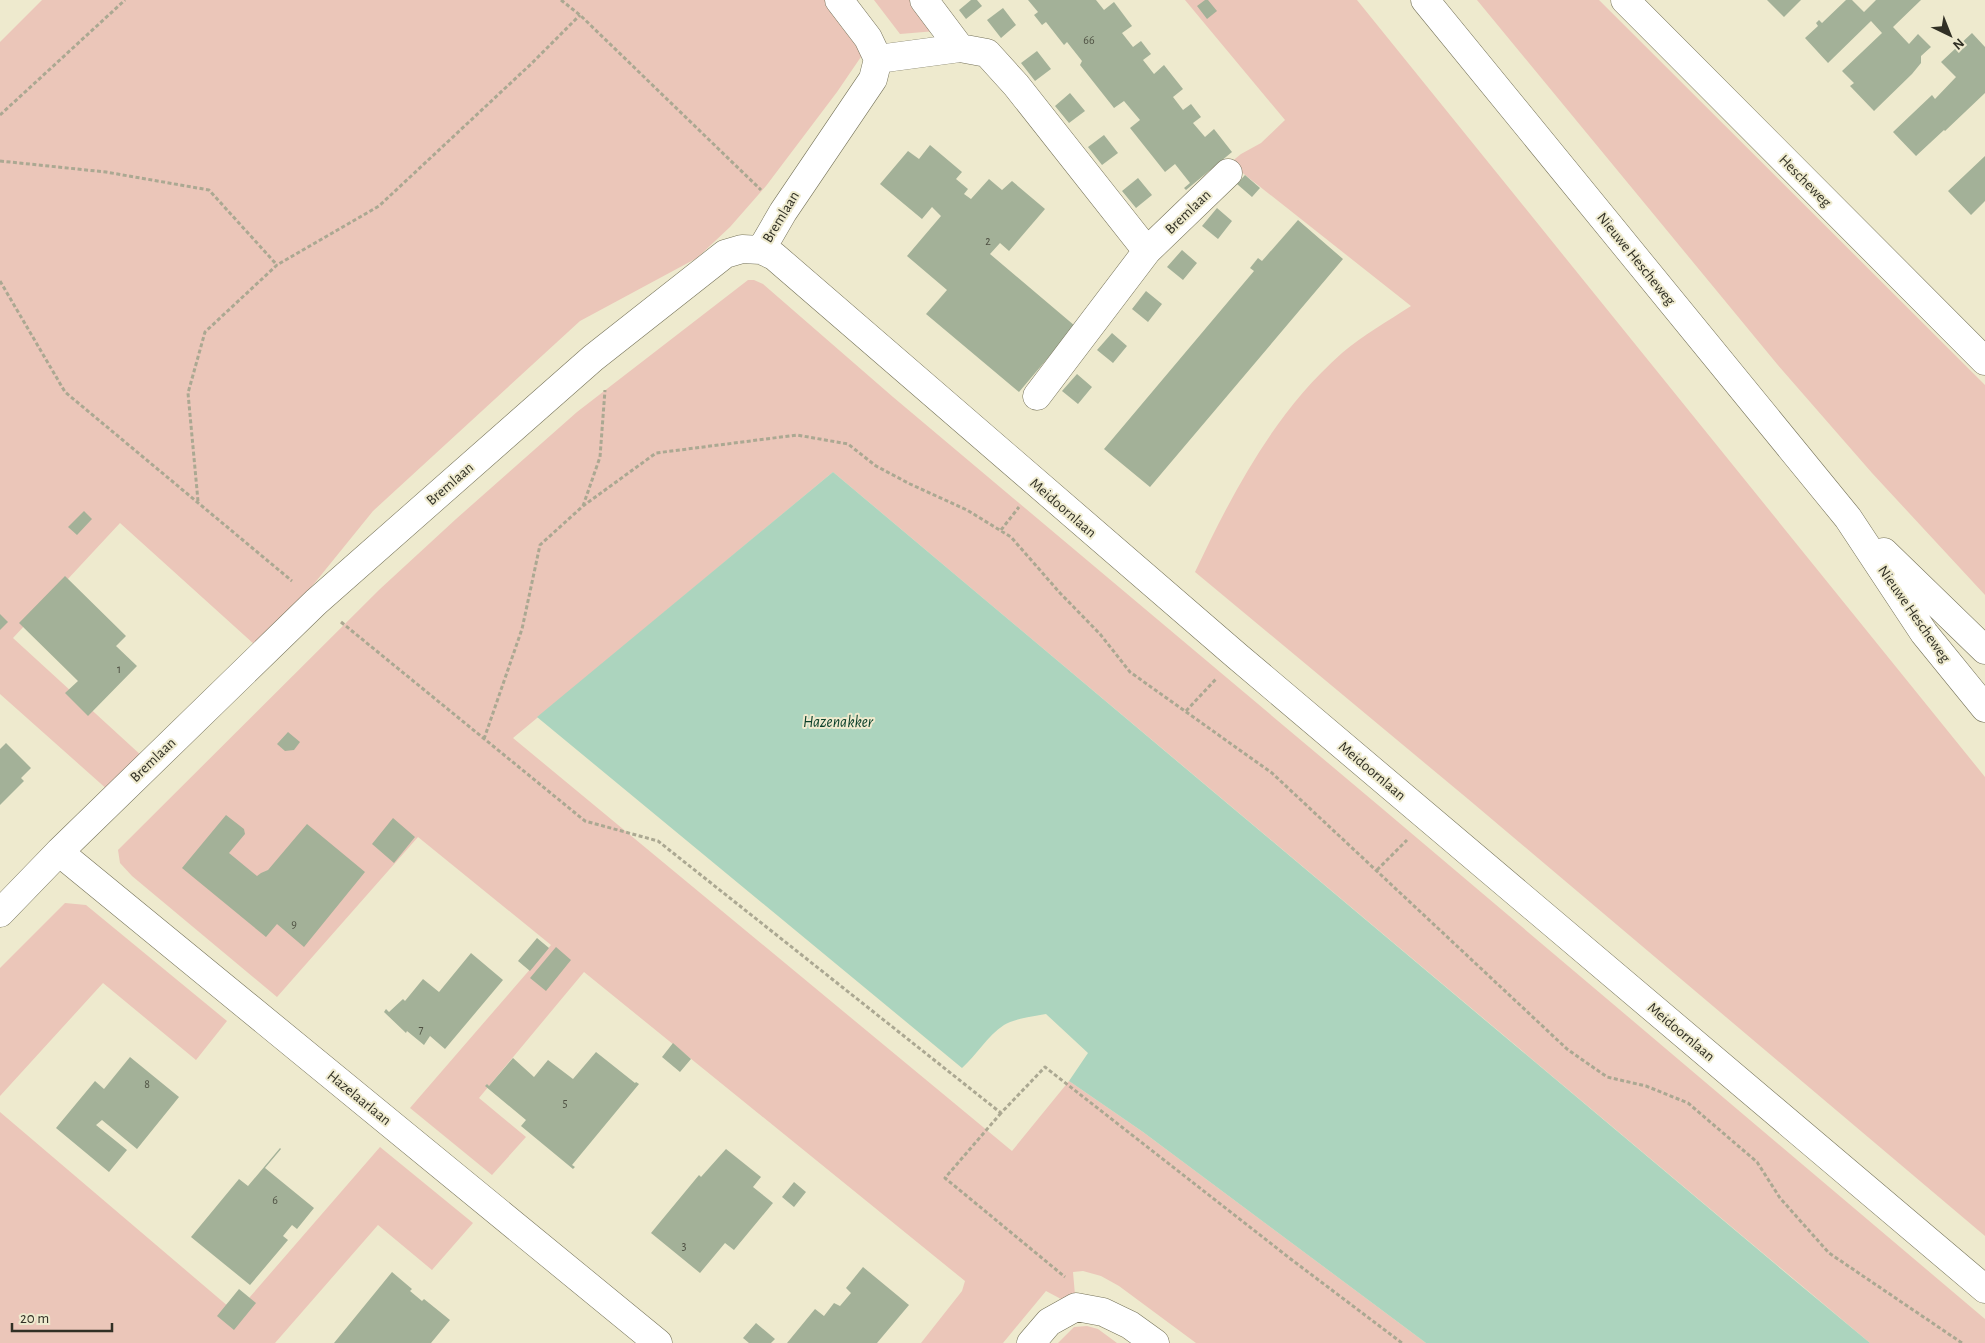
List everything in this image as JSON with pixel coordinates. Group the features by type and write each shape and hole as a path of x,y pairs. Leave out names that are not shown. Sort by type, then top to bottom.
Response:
{"street":[{"path":"839,0 868,38 878,59 960,48 988,53 1016,85 1148,251"},
{"path":"924,0 960,48"},
{"name":"Nieuwe Hescheweg","path":"1425,0 1848,518 1924,633 1985,708"},
{"name":"Hescheweg","path":"1625,0 1985,361"},
{"name":"Bremlaan","path":"0,913 59,852 316,602 608,346 725,254 742,249 761,250 783,212 873,79 878,59"},
{"name":"Bremlaan","path":"1037,396 1148,251 1228,173"},
{"name":"Meidoornlaan","path":"761,250 774,256 1428,819 1985,1288"},
{"name":"Nieuwe Hescheweg","path":"1848,518 1985,650"},
{"name":"Hazelaarlaan","path":"59,852 658,1343"},
{"path":"1031,1343 1049,1322 1076,1307 1103,1312 1130,1324 1155,1343"}],"path":[{"path":"0,115 125,0"},
{"path":"561,0 580,15 783,212"},
{"path":"198,502 188,393 205,332 277,265 379,206 531,64 580,15"},
{"path":"0,161 106,172 209,190 277,265"},
{"path":"0,281 65,392 316,602 585,821 658,841 1001,1113"},
{"path":"583,506 600,457 608,346"},
{"path":"484,739 522,629 540,545 583,506 656,453 797,435 848,444 876,466 967,510 1011,537 1060,593 1100,634 1130,672 1272,773 1567,1049 1608,1077 1646,1086 1688,1103 1756,1162 1780,1198 1829,1253 1962,1343"},
{"path":"1186,711 1237,656"},
{"path":"1377,870 1428,819"},
{"path":"1076,1307 1070,1281 945,1178 1001,1113 1045,1067 1292,1260 1402,1343"}],"shaded area":[{"path":"42,0 829,0 867,48 837,92 766,186 730,227 697,258 580,321 373,511 296,606 255,645 120,523 13,638 143,757 109,791 0,694 0,42"},
{"path":"874,0 912,0 936,31 900,34"},
{"path":"1185,0 1357,0 1985,777 1985,1236 1468,799 1195,572 1240,483 1257,455 1296,401 1318,376 1350,346 1411,306 1230,163 1241,154 1261,143 1285,120"},
{"path":"1477,0 1599,0 1985,385 1985,595 1872,473 1777,364"},
{"path":"748,280 754,280 763,284 893,397 1985,1319 1985,1343 1870,1343 833,472 513,738 1012,1151 1069,1081 1143,1132 1426,1343 1196,1343 1119,1286 1101,1276 1083,1271 1073,1272 1076,1307 1046,1291 1003,1343 921,1343 962,1291 965,1281 584,972 479,1098 526,1137 492,1175 410,1108 551,945 418,837 277,997 132,876 120,863 118,850 380,589 577,412"},
{"path":"65,903 86,905 227,1021 196,1060 103,983 0,1096 0,968"},
{"path":"0,1112 236,1313 380,1147 473,1223 432,1270 378,1225 275,1343 0,1343"},
{"path":"1087,1326 1098,1329 1117,1343 1058,1343 1074,1327"}],"water":[{"name":"Hazenakker","path":"833,472 1870,1343 1426,1343 1143,1132 1069,1081 1088,1053 1046,1014 1018,1019 1004,1025 992,1035 962,1068 537,717"}],"building":[{"path":"971,0 977,0 982,6 966,19 959,10"},
{"path":"1028,0 1096,0 1104,10 1114,2 1132,26 1122,33 1133,47 1141,41 1151,54 1143,60 1154,74 1164,65 1183,89 1173,97 1183,110 1191,104 1201,117 1193,123 1205,137 1214,129 1232,152 1186,190 1184,188 1190,183 1175,164 1165,172 1130,128 1140,120 1124,101 1114,108 1080,65 1082,61 1067,42 1064,45 1046,22 1042,25 1034,15 1038,12"},
{"path":"1208,0 1217,11 1207,19 1197,6"},
{"path":"1767,0 1801,0 1784,17"},
{"path":"1846,0 1852,0 1864,12 1876,0 1921,0 1893,27 1909,44 1918,34 1931,47 1921,56 1921,63 1912,74 1874,111 1850,86 1854,83 1842,71 1882,33 1871,21 1828,63 1805,38 1818,26 1816,23 1819,20 1822,23"},
{"path":"1003,8 1016,25 1001,38 987,20"},
{"path":"1972,33 1985,47 1985,93 1916,156 1893,132 1932,95 1935,99 1956,77 1941,62"},
{"path":"1037,51 1051,69 1035,81 1021,63"},
{"path":"1070,93 1085,111 1069,123 1055,106"},
{"path":"1104,135 1118,153 1102,165 1088,147"},
{"path":"930,145 962,172 956,179 968,189 964,194 971,199 989,179 1002,190 1012,181 1045,209 1009,251 1000,243 990,254 1075,326 1019,392 926,314 947,290 907,256 941,216 932,207 922,219 880,184 908,151 919,159"},
{"path":"1985,156 1985,201 1971,215 1948,191"},
{"path":"1245,175 1260,188 1252,197 1237,184"},
{"path":"1138,178 1152,195 1136,208 1122,191"},
{"path":"1217,208 1232,221 1218,239 1202,226"},
{"path":"1298,220 1343,259 1150,487 1104,449 1254,271 1250,268 1258,258 1262,261"},
{"path":"1182,250 1197,263 1183,280 1167,267"},
{"path":"1146,291 1162,304 1148,322 1132,309"},
{"path":"1112,333 1127,346 1113,363 1097,350"},
{"path":"1077,374 1092,387 1078,404 1062,391"},
{"path":"84,511 92,519 77,535 68,527"},
{"path":"65,576 126,636 116,646 137,666 88,716 65,693 78,681 19,623"},
{"path":"0,614 8,622 0,630"},
{"path":"288,732 300,742 294,750 285,751 277,744"},
{"path":"6,743 31,768 21,778 24,781 0,805 0,749"},
{"path":"226,815 244,829 245,834 229,853 257,876 268,870 307,824 365,872 304,947 277,924 266,937 182,868"},
{"path":"393,818 415,837 394,863 372,844"},
{"path":"537,938 549,948 530,971 518,961"},
{"path":"556,947 571,960 546,991 530,978"},
{"path":"471,953 503,980 445,1049 430,1036 424,1045 407,1031 406,1033 384,1012 386,1009 389,1012 403,999 405,1001 423,979 439,992"},
{"path":"673,1043 691,1059 680,1072 662,1057"},
{"path":"596,1052 635,1083 639,1084 572,1165 575,1167 573,1169 521,1126 526,1120 485,1086 487,1084 489,1086 513,1058 534,1077 548,1060 573,1079"},
{"path":"130,1057 179,1097 137,1149 102,1120 96,1125 127,1150 109,1172 56,1128 95,1081 104,1089"},
{"path":"280,1148 265,1168 314,1208 297,1229 292,1225 283,1236 288,1240 250,1285 191,1237 239,1179 248,1186"},
{"path":"726,1149 761,1177 753,1187 773,1203 734,1250 725,1243 700,1273 651,1233 699,1175 701,1177"},
{"path":"794,1182 806,1192 794,1207 782,1197"},
{"path":"863,1267 909,1305 877,1343 787,1343 815,1309 824,1316 834,1303 840,1306 851,1293 846,1288"},
{"path":"392,1272 412,1289 410,1291 422,1301 424,1299 450,1320 431,1343 334,1343"},
{"path":"239,1289 256,1303 234,1330 217,1316"},
{"path":"756,1323 775,1339 771,1343 749,1343 743,1338"}]}
